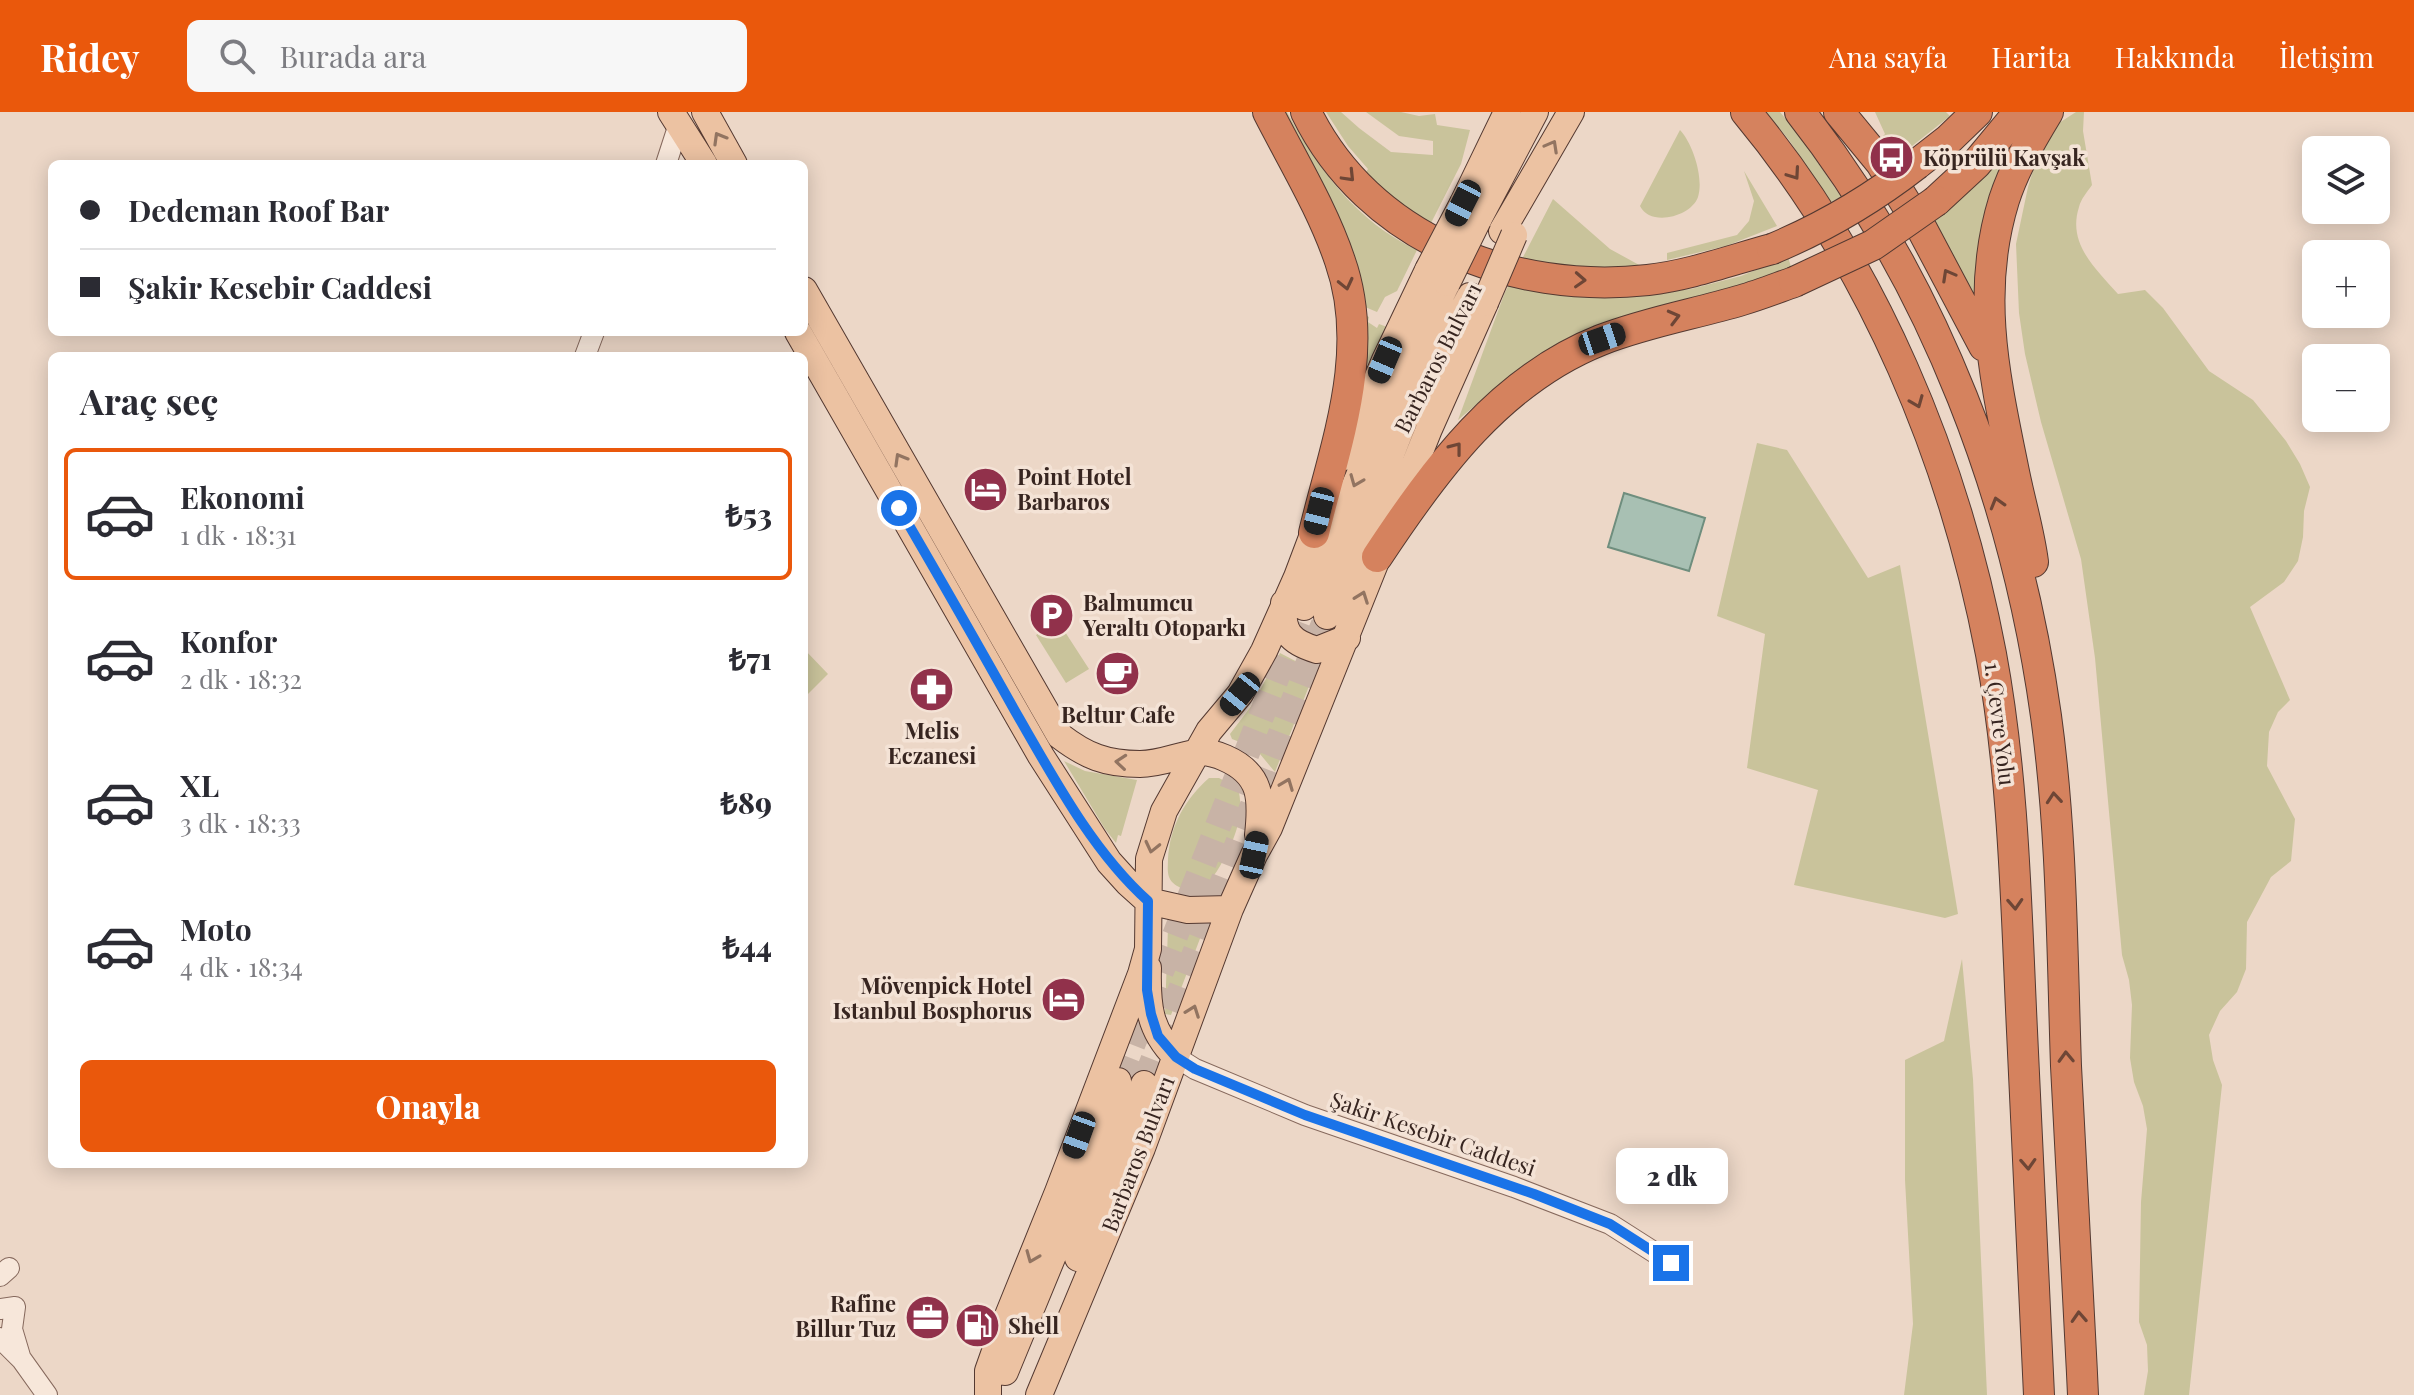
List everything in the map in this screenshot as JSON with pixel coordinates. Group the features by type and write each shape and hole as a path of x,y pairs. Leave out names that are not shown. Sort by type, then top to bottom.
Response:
{"highway":[{"path":"1268,112 1341,262 1351,311 1348,398 1314,533"},
{"path":"1306,112 1341,169 1367,196 1418,234 1478,262 1567,280 1636,281 1684,274 1772,249 1820,228 1874,196 1949,139 1977,112"},
{"name":"1. Çevre Yolu","path":"1746,112 1811,197 1852,267 1906,376 1929,433 1964,539 1991,653 2007,771 2039,1395"},
{"name":"1. Çevre Yolu","path":"1800,112 1874,218 1935,332 1983,453 2012,553 2046,716 2057,831 2083,1395"},
{"path":"1839,112 1881,163 1923,231 1995,370"},
{"path":"1377,557 1422,490 1460,442 1534,375 1602,339 1794,282 1873,245 1936,201 1976,164 2019,112"},
{"path":"2046,716 2043,634 2032,552 1995,370 1988,306 1990,272 2005,199 2020,162 2048,112"}],"main road":[{"path":"705,112 732,160"},
{"path":"1458,288 1470,211 1507,112"},
{"path":"1470,211 1492,163 1522,112"},
{"path":"1470,211 1535,112"},
{"name":"Barbaros Bulvarı","path":"1305,608 1314,533 1379,373 1508,233 1571,112"},
{"path":"677,116 702,160"},
{"name":"Barbaros Bulvarı","path":"1039,1395 1142,1148 1230,909 1269,828 1429,429 1458,288"},
{"name":"Barbaros Bulvarı","path":"991,1395 988,1371 1005,1323 1141,974 1148,949 1149,859 1157,827 1209,731 1240,694 1264,651 1305,608 1404,421 1458,288"},
{"path":"808,298 956,581 1041,756 1101,850 1128,883 1148,901 1188,910 1230,909"},
{"path":"801,336 956,581 1060,736 1081,752 1108,761 1159,763 1198,752 1217,755 1238,765 1246,770 1257,787 1260,817 1254,855"},
{"path":"1305,608 1282,617 1288,634 1299,644 1317,650 1347,638"},
{"path":"1148,949 1147,990 1151,1014 1158,1036 1176,1057"},
{"name":"Barbaros Bulvarı","path":"991,1395 1131,1082 1067,1287 1023,1395"}],"street":[{"path":"667,160 677,116"},
{"name":"Şakir Kesebir Caddesi","path":"1176,1057 1195,1069 1305,1115 1534,1194 1610,1224 1671,1263"},
{"path":"8,1308 22,1360"},
{"path":"0,1338 22,1360 47,1395"}],"shaded area":[{"path":"1276,112 1287,112 1312,154 1358,209 1376,225 1417,250 1397,291 1385,297 1377,312 1358,304"},
{"path":"1326,112 1341,112 1391,152 1433,155 1433,141 1399,136 1366,112 1401,112 1419,116 1435,114 1437,125 1470,130 1461,164 1430,225 1402,209 1365,174 1368,169 1348,146"},
{"path":"1766,112 1780,112 1841,197 1830,202 1789,140"},
{"path":"1875,112 1946,112 1950,116 1897,158 1883,136 1885,134"},
{"path":"2076,112 2084,112 2083,131 2092,185 2081,201 2076,220 2080,244 2086,255 2118,294 2145,290 2163,308 2209,371 2253,400 2286,441 2310,487 2298,561 2284,582 2250,607 2290,700 2278,712 2269,732 2267,766 2295,819 2291,861 2271,877 2247,922 2246,969 2237,992 2220,1011 2209,1035 2213,1060 2222,1085 2189,1395 2144,1395 2148,1371 2147,1345 2139,1322 2141,1202 2147,1129 2130,1058 2132,1005 2122,955 2095,658 2081,559 2041,422 2019,313 2016,244 2028,187 2036,161 2059,123"},
{"path":"1680,130 1696,162 1700,180 1698,197 1694,204 1679,214 1661,218 1652,216 1640,206"},
{"path":"2011,148 1992,187 1984,217 1978,263 1977,310 1930,224 1977,184"},
{"path":"1744,171 1777,226 1726,246 1667,260 1667,253 1737,235 1749,221 1754,201"},
{"path":"1553,199 1610,249 1641,266 1613,269 1521,261"},
{"path":"1788,257 1792,270 1559,347 1511,375 1458,420 1511,281 1560,293 1612,298 1691,289 1741,276"},
{"path":"1359,312 1369,317 1368,322 1377,328 1379,324 1387,327 1359,380"},
{"path":"1757,443 1787,450 1868,578 1900,565 1958,914 1945,918 1794,885 1818,790 1747,768 1765,634 1717,616"},
{"path":"1624,493 1705,518 1689,571 1608,547"},
{"path":"1058,621 1089,669 1066,683 1036,635"},
{"path":"808,653 828,674 808,694"},
{"path":"1280,653 1305,666 1317,666 1275,772 1255,748 1232,739 1230,734 1252,705"},
{"path":"1064,761 1085,771 1137,780 1121,836 1118,835 1116,843 1105,829"},
{"path":"1209,778 1219,778 1238,788 1238,822 1227,853 1210,880 1198,889 1183,889 1173,883 1168,875 1169,847 1186,804"},
{"path":"1168,927 1204,928 1171,1015 1165,1014"},
{"path":"1962,959 1973,1079 1987,1395 1904,1395 1913,1324 1905,1180 1905,1060 1944,1041"}],"tunnel":[{"path":"1118,1081 1304,607"},
{"path":"1144,1084 1327,616"}],"place":[{"name":"Köprülü Kavşak","path":"1892,158"},
{"name":"Point Hotel Barbaros","path":"986,490"},
{"name":"Balmumcu Yeraltı Otoparkı","path":"1052,616"},
{"name":"Beltur Cafe","path":"1118,674"},
{"name":"Melis Eczanesi","path":"932,690"},
{"name":"Mövenpick Hotel Istanbul Bosphorus","path":"1063,999"},
{"name":"Rafine Billur Tuz","path":"927,1317"},
{"name":"Shell","path":"977,1326"}],"route":[{"path":"899,508 1041,756 1109,862 1148,901 1147,990 1151,1014 1158,1036 1176,1057 1195,1069 1305,1115 1534,1194 1610,1224 1671,1263"}]}
